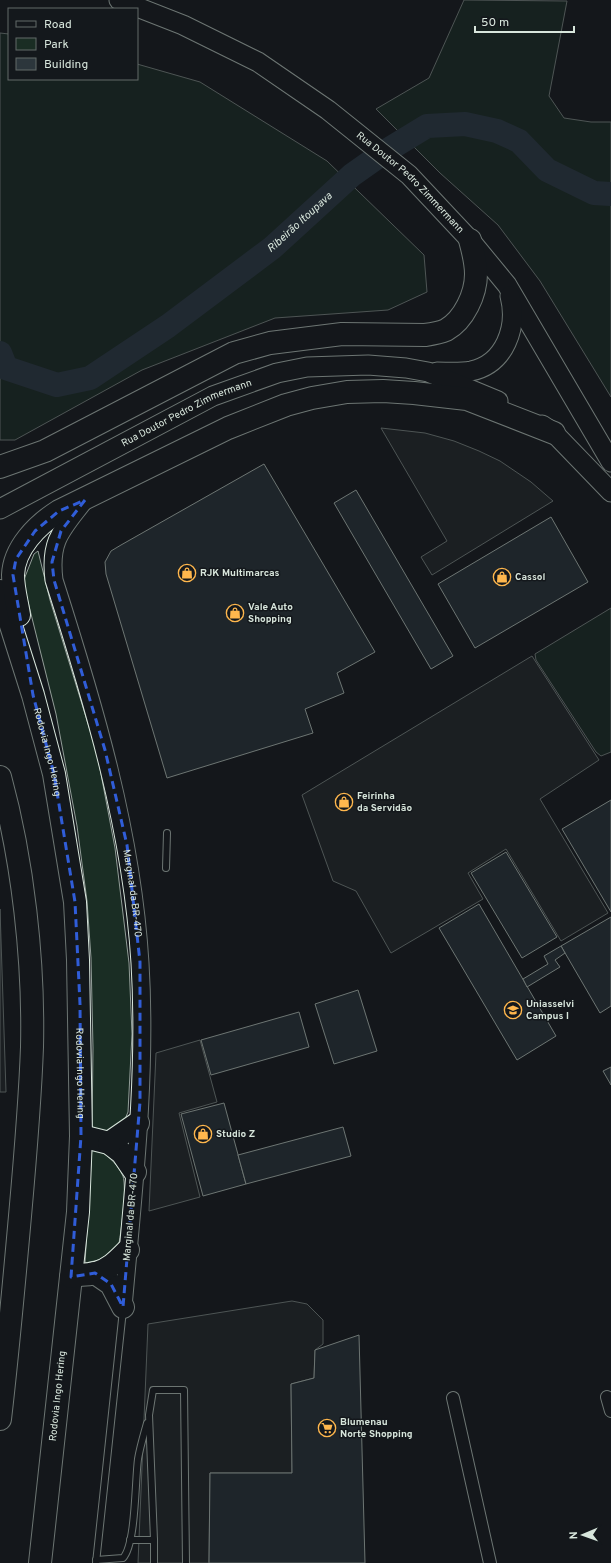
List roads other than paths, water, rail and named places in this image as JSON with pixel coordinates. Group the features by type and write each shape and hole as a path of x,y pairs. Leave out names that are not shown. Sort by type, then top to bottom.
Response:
{"highway":[{"path":"0,468 45,451 148,396 234,353 270,343 342,334 425,335 435,334 446,330 456,321 467,306 473,292 476,275 475,258 470,240"},
{"path":"33,695 13,575 16,559 24,544 46,519 58,511 85,500 258,415 312,398 347,392 414,393 467,399 554,433"},
{"name":"Rodovia Ingo Hering","path":"0,591 33,695 54,774 75,902 80,1004 81,1136 78,1212 40,1563"},
{"path":"0,777 14,840 22,890 30,962 32,1046 25,1168 0,1419"},
{"path":"110,1143 138,1122"},
{"path":"81,1136 110,1143 122,1153 135,1172"},
{"path":"71,1277 82,1273 95,1273 113,1266 128,1250"},
{"path":"95,1273 111,1284 123,1307"}],"main road":[{"name":"Rua Doutor Pedro Zimmermann","path":"119,0 184,25 258,62 328,110 408,175 470,240 506,285 611,462"},
{"path":"428,372 470,371 487,365 499,355 511,332 513,318 511,302 506,285"},
{"name":"Rua Doutor Pedro Zimmermann","path":"3,508 213,396 276,373 306,367 368,365 428,372 508,406 554,433 611,492"}],"street":[{"name":"Marginal da BR-470","path":"85,500 60,531 54,549 52,562 54,580 105,750 127,845 140,962 142,1037 138,1122 123,1307"},
{"path":"607,1397 611,1411"},
{"path":"453,1398 490,1563"}],"lane":[{"path":"166,868 168,833"},
{"path":"123,1307 96,1562 123,1558 127,1554 130,1540 138,1458 149,1415 153,1390 184,1390 186,1563"},
{"path":"149,1415 154,1563"},
{"path":"130,1540 154,1540"}],"waterway":[{"name":"Ribeirão Itoupava","path":"0,353 6,368 57,385 90,378 168,326 272,248 352,175 386,151 427,126 465,124 497,131 519,141 547,170 594,193 611,194"}],"place":[{"name":"RJK Multimarcas","path":"187,573"},
{"name":"Cassol","path":"502,577"},
{"name":"Vale Auto Shopping","path":"235,613"},
{"name":"Feirinha da Servidão","path":"344,802"},
{"name":"Uniasselvi Campus I","path":"513,1010"},
{"name":"Studio Z","path":"203,1134"},
{"name":"Blumenau Norte Shopping","path":"327,1428"}]}
